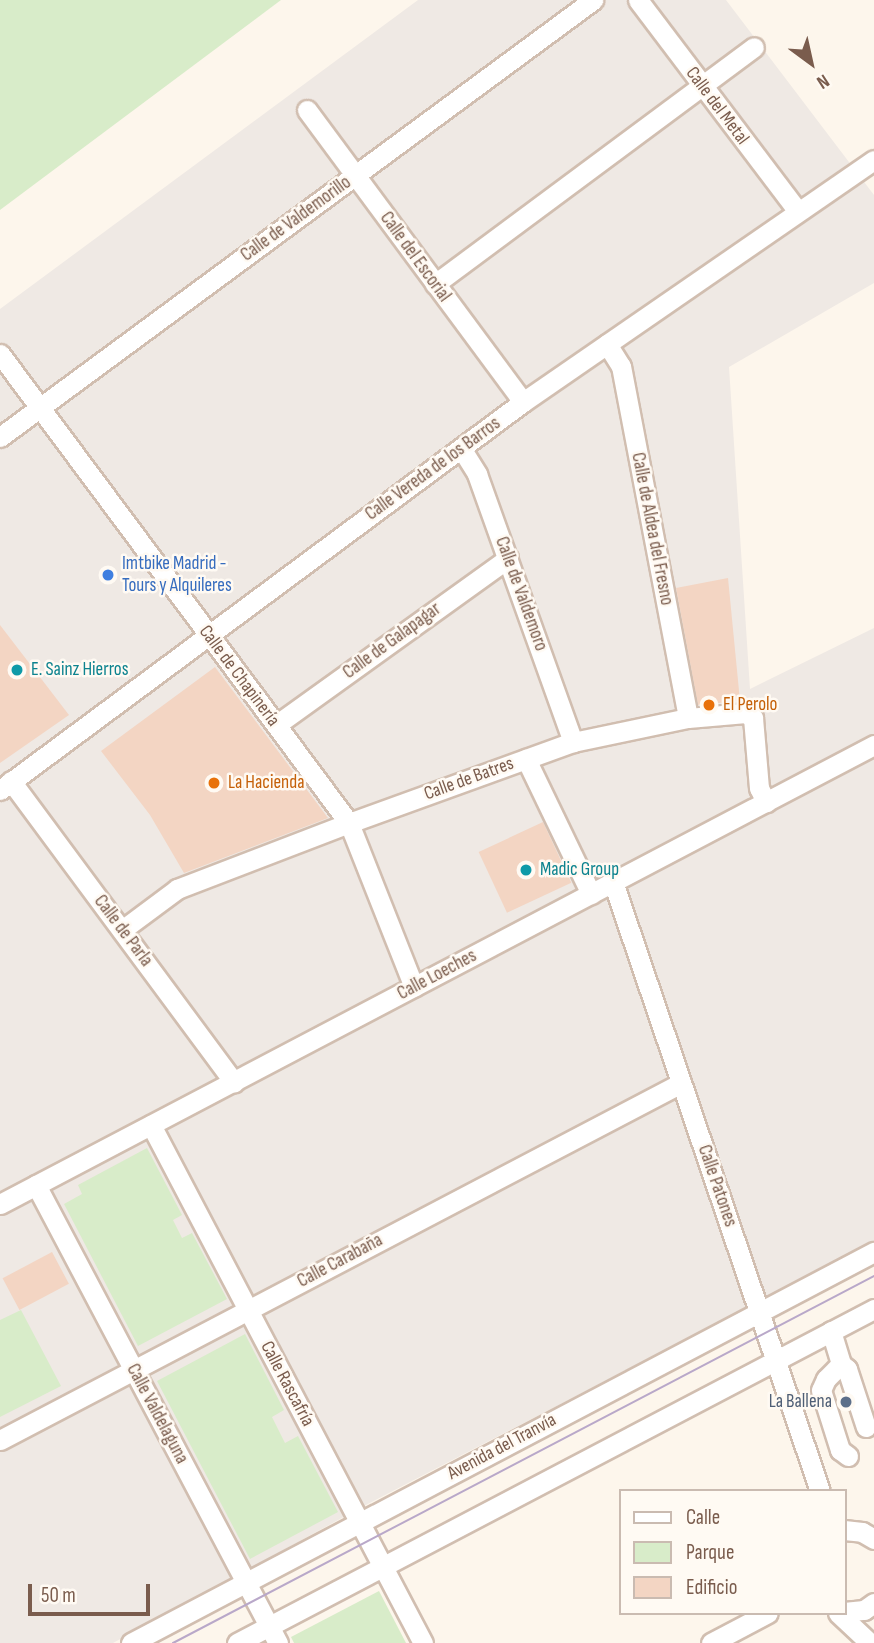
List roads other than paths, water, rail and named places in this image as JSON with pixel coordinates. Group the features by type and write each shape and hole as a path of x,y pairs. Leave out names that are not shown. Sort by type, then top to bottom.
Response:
{"street":[{"name":"Calle de Valdemorillo","path":"0,438 593,0"},
{"name":"Calle del Metal","path":"638,0 797,211"},
{"path":"435,284 754,47"},
{"name":"Calle del Escorial","path":"307,110 523,402"},
{"name":"Calle Vereda de los Barros","path":"6,786 523,402 874,160"},
{"name":"Calle de Aldea del Fresno","path":"607,344 621,366 688,718"},
{"name":"Calle de Chapinería","path":"0,354 349,823 414,987"},
{"name":"Calle de Valdemoro","path":"461,448 477,474 573,742"},
{"name":"Calle de Galapagar","path":"276,726 508,558"},
{"name":"Calle de Batres","path":"122,930 177,889 349,823 573,742 688,718 746,713 753,719 759,788 766,802"},
{"name":"Calle Loeches","path":"0,1204 874,745"},
{"path":"526,759 591,894"},
{"name":"Calle de Parla","path":"6,786 122,930 234,1082"},
{"name":"Calle Patones","path":"613,883 819,1489"},
{"name":"Calle Carabaña","path":"0,1440 681,1083"},
{"name":"Calle Rascafría","path":"151,1125 423,1643"},
{"name":"Calle Valdelaguna","path":"36,1185 273,1635"},
{"name":"Avenida del Tranvía","path":"131,1643 874,1252"},
{"path":"237,1643 273,1635 383,1566 874,1309"},
{"path":"831,1331 866,1427"},
{"path":"841,1364 826,1379 821,1390 840,1450 848,1456"},
{"path":"792,1411 823,1400"},
{"path":"846,1529 862,1532 874,1539"},
{"path":"846,1612 864,1610 874,1603"},
{"path":"711,1643 764,1615"},
{"path":"840,1615 871,1643"},
{"path":"871,1643 874,1618"}],"tram line":[{"path":"173,1643 874,1276"}],"place":[{"name":"Imtbike Madrid - Tours y Alquileres","path":"108,575"},
{"name":"E. Sainz Hierros","path":"17,670"},
{"name":"El Perolo","path":"709,705"},
{"name":"La Hacienda","path":"214,783"},
{"name":"Madic Group","path":"526,870"},
{"name":"La Ballena","path":"846,1402"}]}
